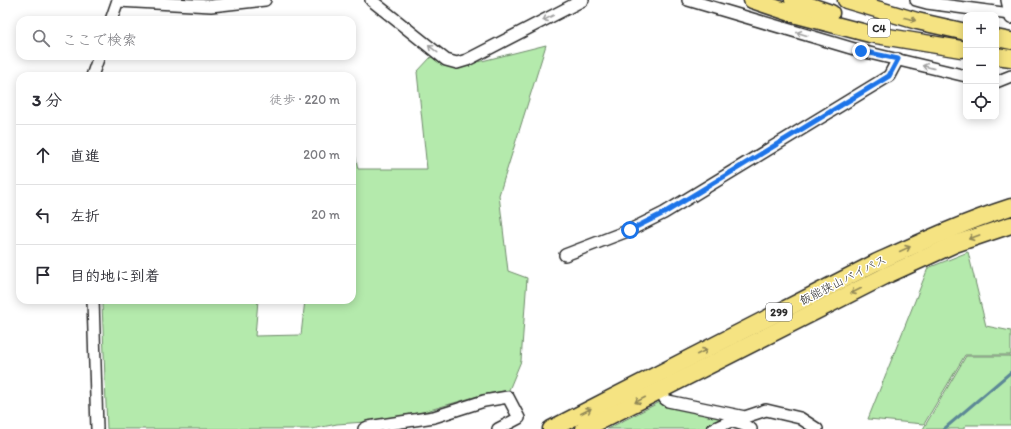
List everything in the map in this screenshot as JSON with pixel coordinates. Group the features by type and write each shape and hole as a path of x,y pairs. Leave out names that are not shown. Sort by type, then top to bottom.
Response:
{"highway":[{"path":"752,0 797,15 870,34 963,50"},
{"name":"C4","path":"793,0 856,21 963,50"},
{"name":"C4","path":"846,0 917,21 963,31"},
{"name":"飯能狭山バイパス","path":"551,429 875,263 929,238 988,214 1011,208"},
{"name":"飯能狭山バイパス","path":"584,429 887,275 955,244 1011,225"}],"street":[{"path":"112,16 118,1 211,6 265,0"},
{"path":"371,0 446,60 457,63 467,60 583,0"},
{"path":"688,0 861,51 963,75"},
{"path":"916,0 1010,16 1006,0"},
{"path":"565,255 630,230 664,213 889,76 898,59"},
{"path":"93,72 98,60"},
{"path":"999,81 1011,76"},
{"path":"93,304 97,429"},
{"path":"661,390 668,401 745,417 766,410 800,418 817,429"},
{"path":"364,429 368,427 434,417 484,400 508,397 519,418 498,429"},
{"path":"713,429 728,421 747,428"}],"green space":[{"path":"546,45 499,195 508,271 527,278 521,361 509,390 481,395 423,412 312,429 107,429 102,304 258,304 255,336 301,335 305,304 356,304 356,159 358,169 427,169 417,72 431,57 458,67"},
{"path":"968,252 986,326 1011,331 1011,355 965,355 924,424 868,419 928,268"},
{"path":"966,356 1011,356 1011,425 966,425 963,429 923,429"},
{"path":"663,401 726,417 703,429 607,429"}],"waterway":[{"path":"944,429 1011,372"}],"route":[{"path":"630,230 664,213 889,76 898,59 861,51"}]}
